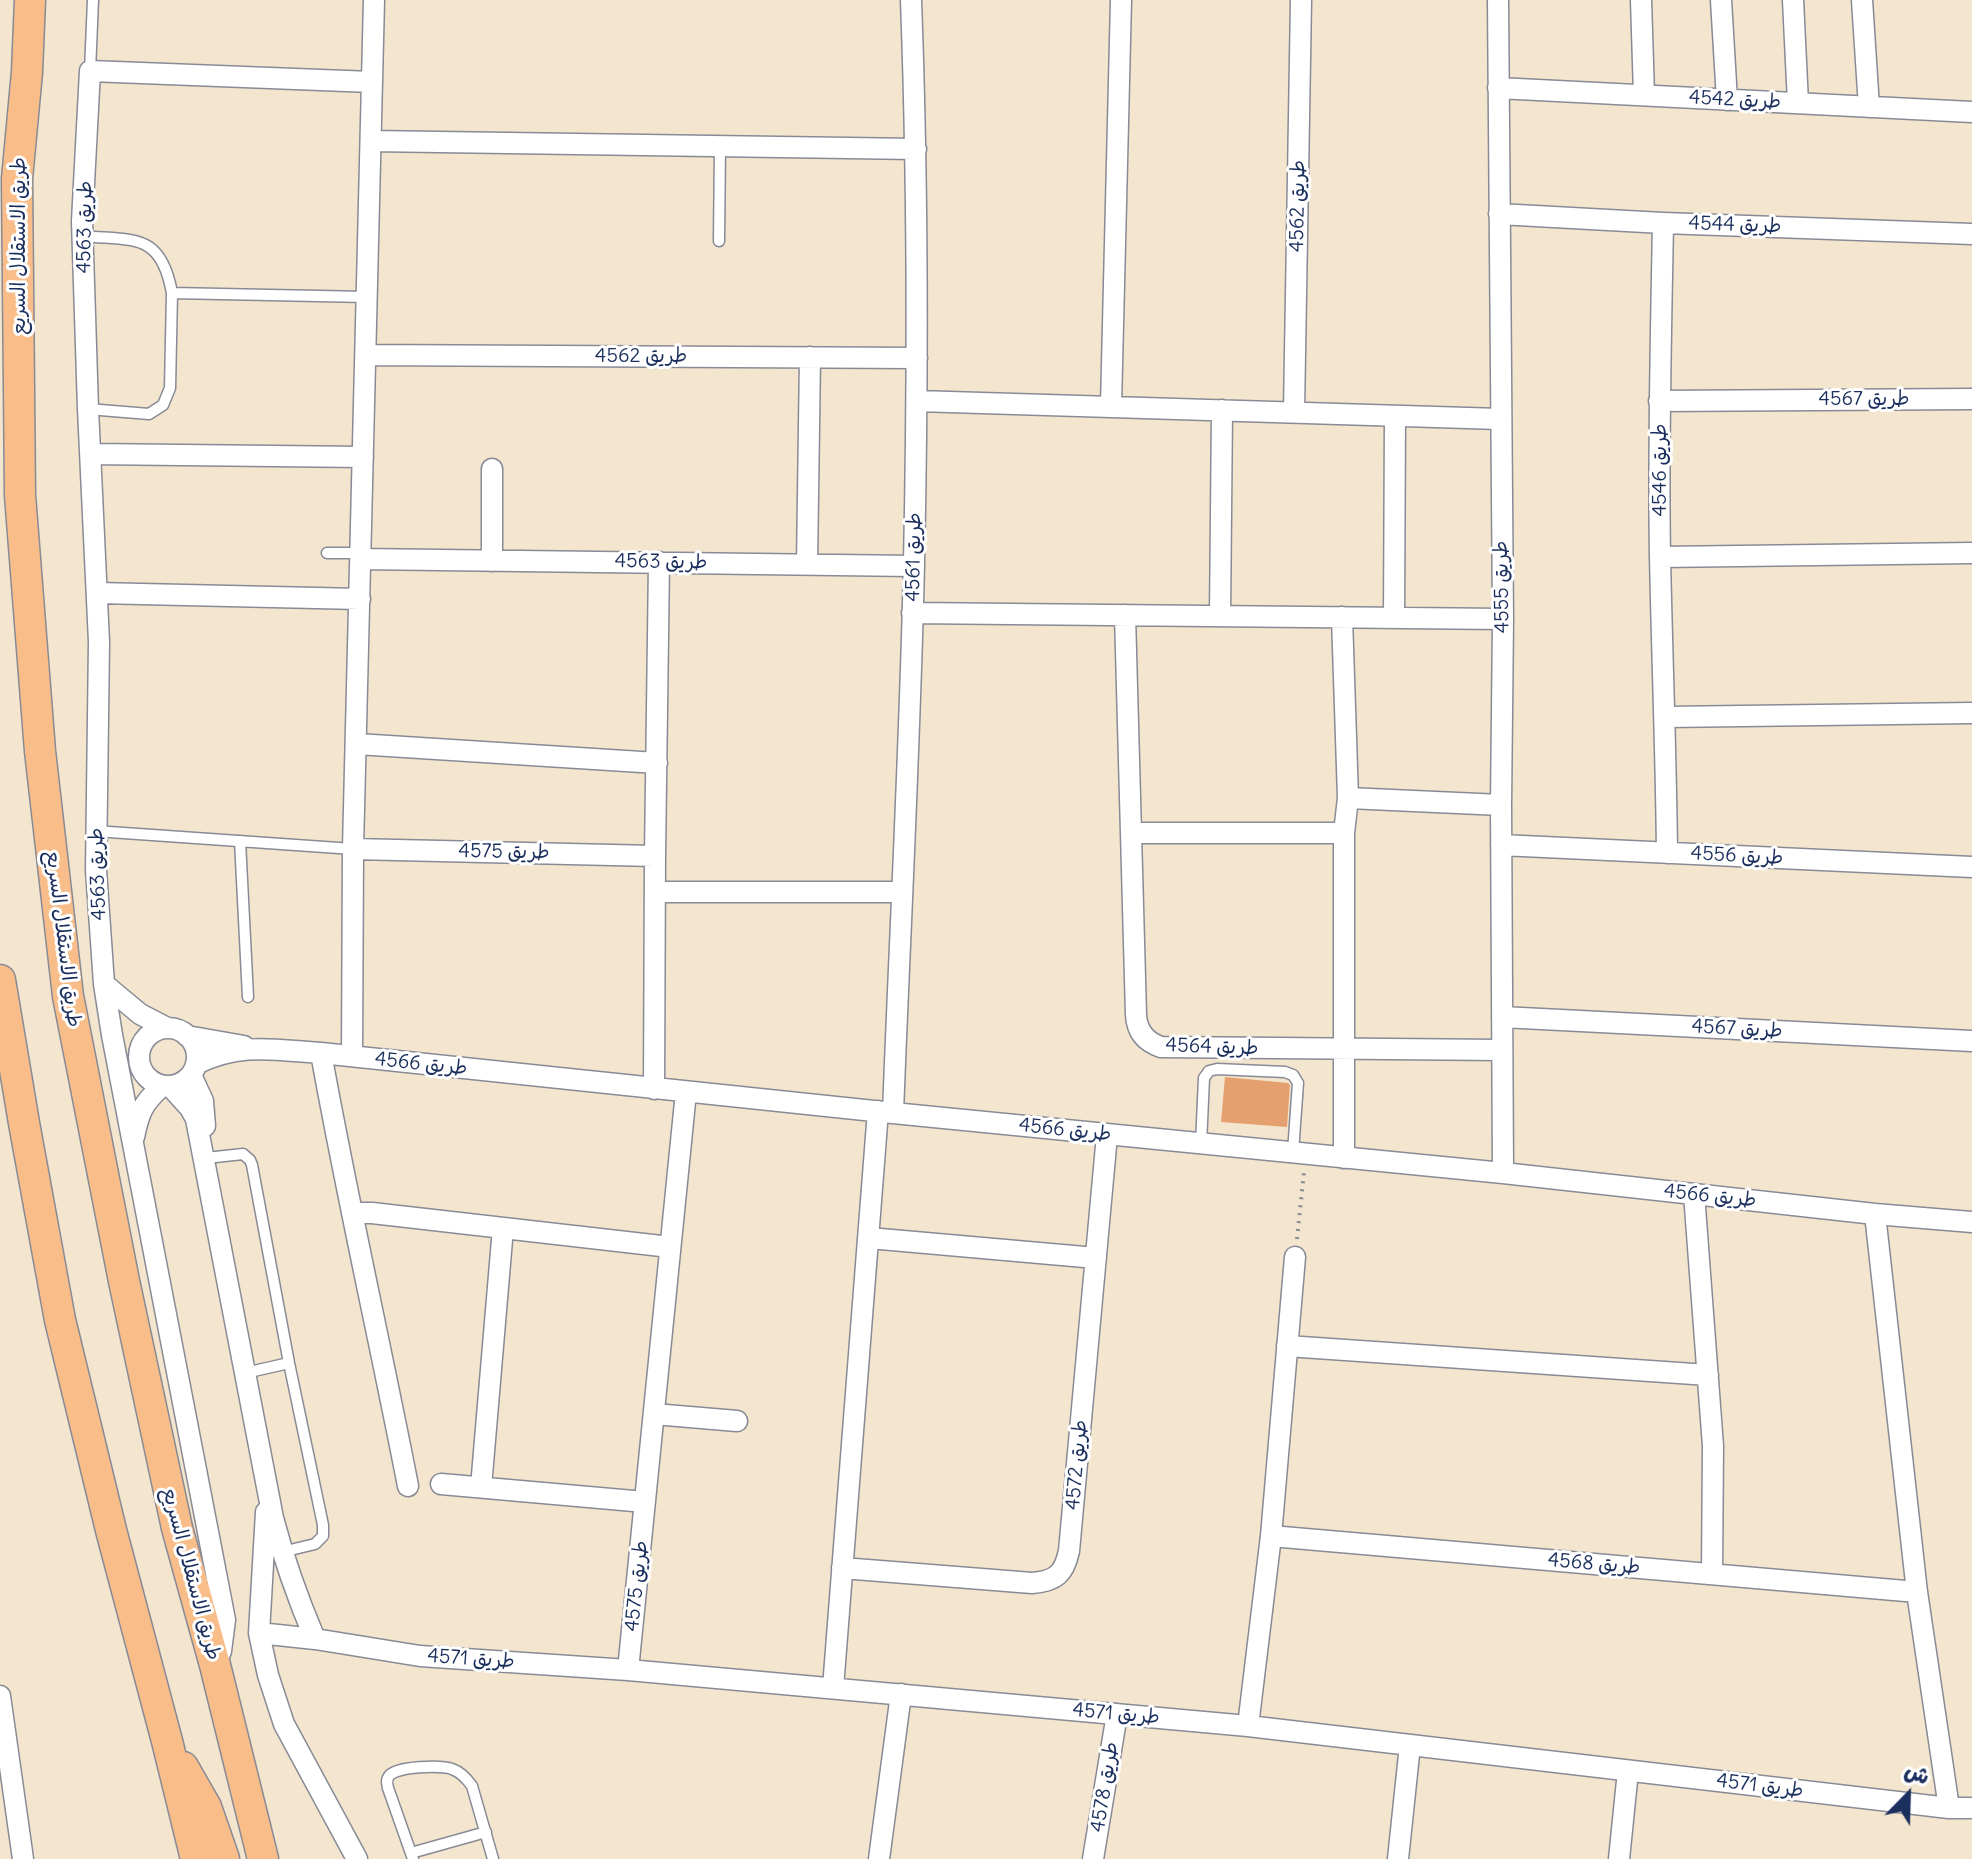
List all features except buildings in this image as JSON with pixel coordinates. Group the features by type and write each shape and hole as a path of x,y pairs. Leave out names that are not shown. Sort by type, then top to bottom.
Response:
{"main road":[{"name":"طريق الاستقلال السريع","path":"30,0 17,179 20,495 40,751 68,996 177,1528 263,1859"},
{"path":"0,980 60,1320 196,1859"},
{"path":"167,1741 206,1807 224,1859"}],"street":[{"path":"352,1056 353,849 374,0"},
{"name":"طريق 4561","path":"886,1112 902,892 914,566 916,149 911,0"},
{"path":"1111,406 1121,0"},
{"name":"طريق 4562","path":"1294,412 1301,0"},
{"name":"طريق 4555","path":"1498,0 1503,1173"},
{"path":"1641,0 1644,95"},
{"path":"1721,0 1727,100"},
{"path":"1793,0 1798,103"},
{"path":"1862,0 1869,107"},
{"name":"طريق 4563","path":"90,71 83,236 99,642 95,831 97,903 104,984 225,1620 221,1651 215,1665"},
{"path":"90,71 372,82"},
{"name":"طريق 4542","path":"1498,88 1972,112"},
{"path":"371,141 916,149"},
{"name":"طريق 4544","path":"1499,214 1972,234"},
{"name":"طريق 4546","path":"1663,223 1659,401 1667,853"},
{"name":"طريق 4562","path":"366,355 917,358"},
{"path":"807,564 810,357"},
{"name":"طريق 4567","path":"1659,401 1972,399"},
{"path":"917,401 1500,419"},
{"path":"1220,616 1222,410"},
{"path":"1394,618 1395,416"},
{"path":"91,454 363,457"},
{"path":"492,469 492,561"},
{"path":"1661,557 1972,553"},
{"name":"طريق 4563","path":"361,556 492,561 914,566"},
{"path":"654,1089 659,562"},
{"path":"97,593 360,599"},
{"path":"912,613 1503,619"},
{"name":"طريق 4564","path":"1125,615 1136,1022 1148,1041 1161,1047 1502,1050"},
{"path":"1342,617 1348,798 1344,833 1344,1158"},
{"path":"1666,717 1972,713"},
{"path":"357,744 657,763"},
{"path":"1348,798 1501,805"},
{"path":"1131,833 1344,833"},
{"name":"طريق 4556","path":"1501,845 1972,867"},
{"name":"طريق 4575","path":"353,849 655,856"},
{"path":"655,892 902,892"},
{"path":"104,984 140,1014 187,1036 195,1049 194,1070 205,1113 207,1168"},
{"name":"طريق 4567","path":"1502,1017 1972,1041"},
{"path":"167,1028 151,1033 140,1047 142,1071 147,1078 166,1086 190,1108 196,1119 282,1552 315,1639"},
{"name":"طريق 4566","path":"187,1036 256,1048 1972,1222"},
{"name":"طريق 4566","path":"194,1070 225,1052 256,1048"},
{"path":"321,1053 408,1486"},
{"path":"133,1145 137,1123 148,1097 166,1086 178,1085 194,1070"},
{"name":"طريق 4575","path":"628,1670 686,1092"},
{"path":"833,1688 869,1238 886,1112"},
{"name":"طريق 4572","path":"842,1568 1032,1583 1046,1582 1058,1575 1066,1564 1107,1135"},
{"path":"1694,1194 1713,1446 1712,1574"},
{"path":"352,1213 670,1247"},
{"path":"1875,1214 1917,1592 1949,1808"},
{"path":"481,1487 503,1228"},
{"path":"869,1238 1096,1258"},
{"path":"1248,1726 1271,1536 1295,1257"},
{"path":"1287,1346 1708,1375"},
{"path":"654,1414 737,1421"},
{"path":"267,1484 259,1633 268,1675 284,1724 357,1859"},
{"path":"441,1484 645,1502"},
{"name":"طريق 4568","path":"1271,1536 1917,1592"},
{"name":"طريق 4571","path":"259,1633 420,1656 628,1670 1248,1726 1949,1808 1972,1808"},
{"path":"879,1859 901,1694"},
{"path":"0,1696 23,1859"},
{"name":"طريق 4578","path":"1093,1859 1117,1714"},
{"path":"1398,1859 1410,1745"},
{"path":"1619,1859 1628,1771"}],"lane":[{"name":"طريق 4563","path":"90,71 93,0"},
{"path":"719,241 720,146"},
{"path":"83,236 141,241 160,255 170,278 172,293 170,388 163,405 149,414 88,409"},
{"path":"172,293 367,297"},
{"path":"327,553 361,556"},
{"path":"95,831 353,849"},
{"path":"240,841 248,997"},
{"path":"1201,1144 1204,1078 1209,1071 1285,1072 1293,1075 1298,1083 1299,1153"},
{"path":"207,1168 238,1154 250,1160 324,1531 315,1544 282,1552"},
{"path":"245,1373 289,1363"},
{"path":"486,1832 412,1856 387,1783 390,1775 398,1770 445,1767 460,1773 472,1786 486,1832 493,1859"}],"path":[{"path":"1295,1257 1299,1153"}]}
